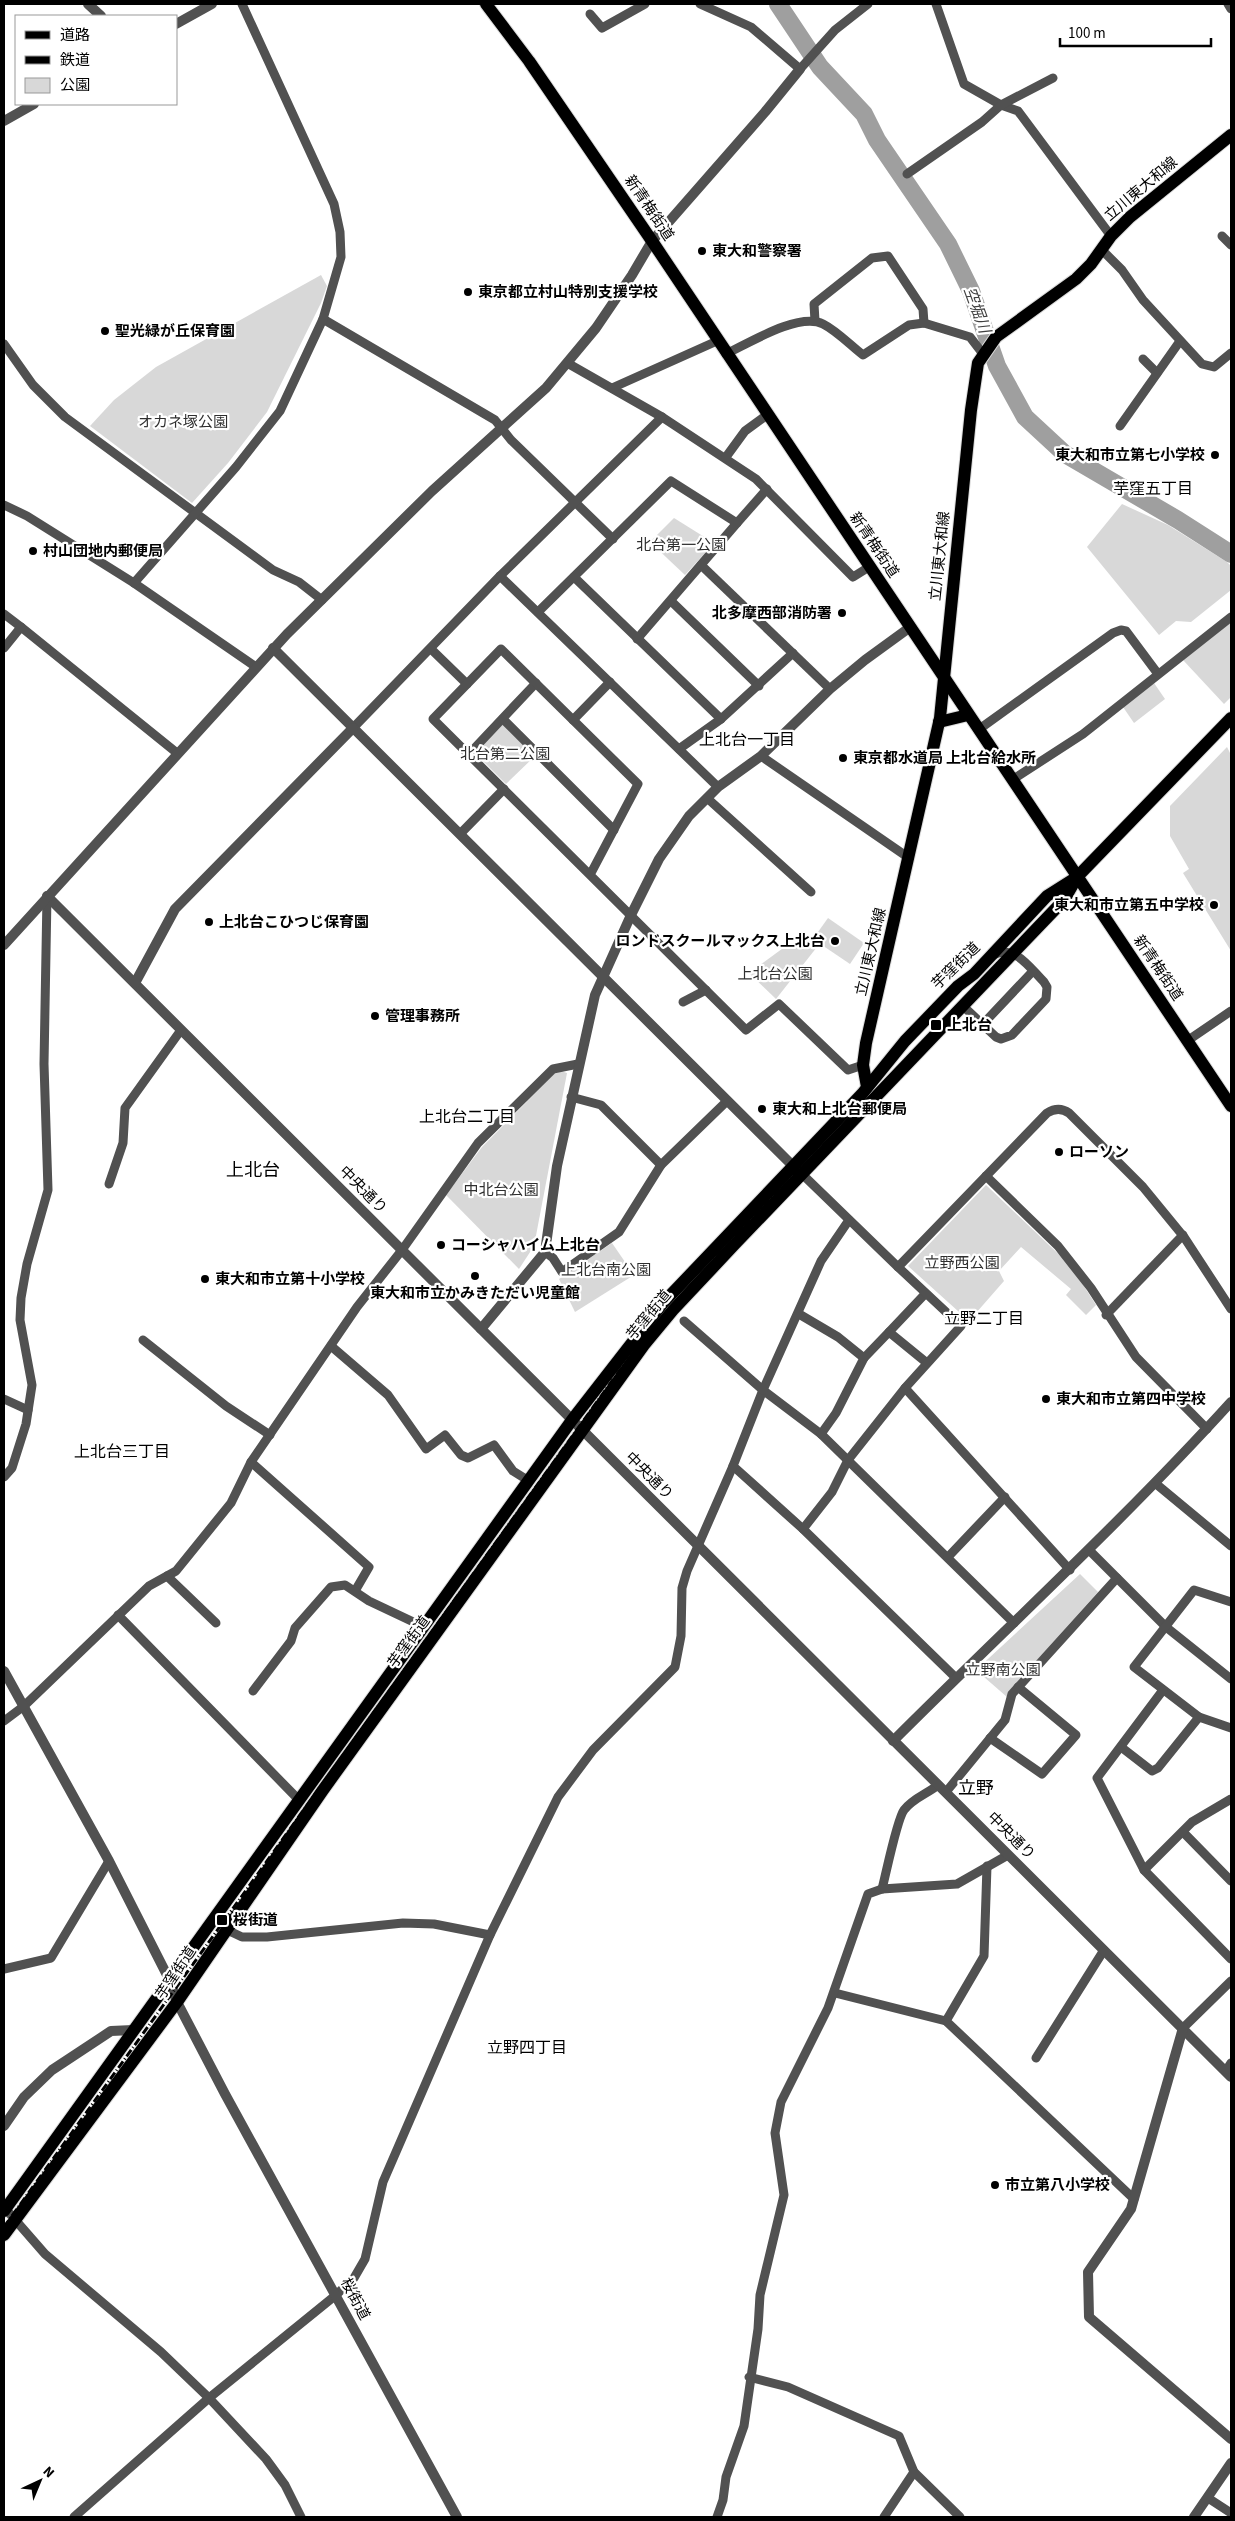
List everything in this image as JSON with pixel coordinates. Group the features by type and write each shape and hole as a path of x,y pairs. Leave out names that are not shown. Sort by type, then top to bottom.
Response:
{"main road":[{"name":"新青梅街道","path":"486,4 529,61 652,242 1231,1106"},
{"name":"立川東大和線","path":"867,1087 863,1065 939,722 945,681 971,410 978,363 996,338 1076,279 1102,250 1111,236 1130,217 1231,135"},
{"path":"939,722 968,716"},
{"name":"芋窪街道","path":"4,2235 177,2002 225,1929 322,1790 582,1430 672,1310 797,1170 905,1041 990,957 1047,896 1077,877 1231,718"},
{"name":"芋窪街道","path":"4,2209 572,1420 663,1303 797,1170 876,1096 1064,900 1077,877"},
{"path":"867,1087 876,1096"}],"street":[{"path":"178,23 212,4"},
{"path":"134,583 236,467 280,411 323,319 341,257 337,216 324,177 242,4"},
{"path":"590,14 602,28 645,4"},
{"path":"700,4 751,27 803,66"},
{"path":"4,946 47,896 273,648 432,490 546,388 569,364 607,313 652,242 766,112 826,40 868,4"},
{"path":"936,4 964,84 1001,105 1018,111 1111,236"},
{"path":"1228,4 1231,9"},
{"path":"92,5 100,15"},
{"path":"907,174 982,122 1001,105 1053,78"},
{"path":"4,120 32,105"},
{"path":"1222,236 1231,244"},
{"path":"1102,250 1122,270 1143,300 1202,364 1208,367 1219,365 1231,353"},
{"path":"815,321 814,304 872,258 888,256 923,308 924,323"},
{"path":"323,319 495,420 612,539"},
{"path":"726,354 794,322 815,321 824,324 863,354 910,325 924,323 970,337 983,354"},
{"path":"612,388 718,341"},
{"path":"1120,426 1180,341"},
{"path":"4,344 33,385 65,418 273,570 299,582 322,600"},
{"path":"1143,358 1157,373"},
{"path":"569,364 662,417 726,458 767,489 853,577 869,567"},
{"path":"726,458 745,431 767,415"},
{"path":"135,983 175,909 431,649 500,576 662,417"},
{"path":"538,612 671,481 738,523"},
{"path":"638,638 767,489"},
{"path":"4,505 27,516 134,583 256,667"},
{"path":"701,565 830,690"},
{"path":"500,576 718,787"},
{"path":"574,577 721,719"},
{"path":"671,601 759,686"},
{"path":"4,614 177,753"},
{"path":"1012,780 1082,734 1231,617"},
{"path":"4,648 21,627"},
{"path":"481,1329 545,1252 557,1166 578,1064 595,995 631,915 660,859 689,816 706,798 761,756 830,690 865,660 910,628"},
{"path":"978,730 1113,633 1121,630 1126,631 1158,674"},
{"path":"273,648 797,1170 961,1326 905,1388 848,1460 832,1492 803,1529"},
{"path":"431,649 467,684"},
{"path":"590,875 638,784 502,649 433,719 469,754 590,875 746,1030 779,1004 848,1070 863,1065"},
{"path":"678,749 721,719 793,653"},
{"path":"573,720 610,682"},
{"path":"469,754 536,683"},
{"path":"503,719 614,830"},
{"path":"761,756 909,858"},
{"path":"460,834 504,789"},
{"path":"706,798 811,892"},
{"path":"4,1477 12,1468 26,1424 32,1385 20,1320 27,1264 48,1190 44,1064 47,896"},
{"name":"中央通り","path":"47,896 893,1741 1183,2028 1229,2070"},
{"path":"963,1006 996,1037 1001,1039 1012,1034 1048,994 1044,982 1014,952 1002,952 990,957"},
{"path":"983,1024 1033,971"},
{"path":"683,1002 706,990"},
{"path":"1187,1041 1231,1010"},
{"path":"110,1184 123,1143 125,1108 181,1030"},
{"path":"4,1721 24,1706 149,1586 176,1571 231,1503 251,1462 357,1307 402,1250 478,1143 553,1068 578,1064"},
{"path":"571,1097 601,1105 660,1166"},
{"path":"545,1252 553,1258 562,1272 618,1232 660,1166 727,1100"},
{"path":"898,1267 1047,1113 1053,1109 1065,1110 1138,1181 1183,1235 1231,1309"},
{"path":"986,1176 1075,1266 1127,1346 1149,1373 1207,1429"},
{"path":"74,2517 209,2398 336,2295 354,2278 365,2259 383,2182 490,1935 558,1797 574,1773 593,1750 675,1667 681,1636 682,1588 763,1390 799,1314 821,1261 849,1220"},
{"path":"1106,1315 1183,1235"},
{"path":"822,1434 836,1413 864,1358 926,1294"},
{"path":"799,1314 838,1337 864,1358"},
{"path":"684,1321 763,1390 822,1434 1014,1623"},
{"path":"889,1332 927,1363"},
{"path":"142,1340 226,1406 270,1435"},
{"path":"331,1346 388,1395 426,1450 446,1434 461,1455 468,1458 494,1445 512,1471 528,1482"},
{"path":"905,1388 1070,1570"},
{"path":"4,1399 28,1410"},
{"path":"893,1741 956,1678 1070,1570 1156,1483 1231,1402"},
{"path":"251,1462 369,1567 355,1591"},
{"path":"733,1466 803,1529 956,1678"},
{"path":"1156,1483 1231,1546"},
{"path":"948,1557 1005,1498"},
{"path":"1089,1550 1166,1627 1231,1679"},
{"path":"167,1576 216,1624"},
{"path":"946,1792 1005,1720 1012,1694 1118,1578"},
{"path":"253,1691 291,1641 295,1628 331,1587 345,1585 369,1601 424,1627"},
{"path":"1231,1602 1194,1590 1134,1667 1199,1717 1231,1728"},
{"path":"118,1615 299,1800"},
{"name":"桜街道","path":"4,1672 109,1860 169,1979 177,2002 455,2517"},
{"path":"990,1738 1042,1774 1076,1735 1018,1687"},
{"path":"1163,1690 1097,1778 1144,1870 1231,1959"},
{"path":"1121,1747 1152,1771 1158,1768 1199,1717"},
{"path":"882,1889 902,1811 913,1801 928,1794 938,1785"},
{"path":"1144,1870 1192,1822 1231,1799"},
{"path":"1183,1832 1231,1881"},
{"path":"717,2517 723,2500 726,2476 744,2426 749,2377 758,2329 760,2295 784,2195 775,2133 782,2102 834,1992 868,1894 882,1889 957,1884 1008,1855"},
{"path":"4,1969 51,1958 109,1860"},
{"path":"946,2022 984,1956 987,1866"},
{"path":"225,1929 242,1937 267,1937 411,1924 434,1924 490,1935"},
{"path":"1036,2058 1104,1950"},
{"path":"1231,1980 1183,2028 1131,2209 1088,2272 1089,2317 1231,2439"},
{"path":"834,1992 946,2022 1134,2199"},
{"path":"4,2126 24,2097 52,2070 111,2031 133,2030"},
{"path":"4,2209 45,2254 161,2352 209,2398 266,2459 285,2485 301,2517"},
{"path":"749,2377 788,2387 899,2436 914,2472 960,2517"},
{"path":"1194,2517 1231,2463"},
{"path":"884,2517 914,2472"},
{"path":"1208,2498 1231,2513"}],"green space":[{"name":"オカネ塚公園","path":"321,275 327,286 321,303 267,412 228,463 192,503 90,426 114,400 156,367"},
{"path":"1122,504 1168,525 1227,562 1231,566 1231,590 1191,622 1176,621 1159,635 1087,547"},
{"name":"北台第一公園","path":"674,518 714,543 685,575 650,542"},
{"path":"1231,622 1231,697 1224,704 1183,660"},
{"path":"1154,683 1165,699 1134,723 1123,707"},
{"name":"北台第二公園","path":"503,724 535,756 506,784 474,752"},
{"name":"東大和市立第五中学校","path":"1227,747 1231,755 1231,951 1183,873 1189,869 1170,836 1170,806"},
{"path":"828,918 864,943 850,964 813,939"},
{"name":"上北台公園","path":"807,937 817,947 776,999 749,973 786,946"},
{"name":"中北台公園","path":"558,1070 567,1073 534,1246 519,1269 446,1195 482,1147"},
{"name":"立野西公園","path":"986,1185 1071,1266 1096,1305 1086,1315 1066,1295 1071,1289 1021,1247 999,1271 1004,1281 969,1321 908,1266"},
{"name":"上北台南公園","path":"612,1243 634,1275 575,1312 559,1279"},
{"name":"立野南公園","path":"1080,1574 1098,1592 1009,1691 1007,1697 976,1670"}],"waterway":[{"name":"空堀川","path":"774,4 780,7"},
{"name":"空堀川","path":"778,4 820,67 864,114 877,140 948,244 971,291 997,366 1025,417 1065,454 1178,520 1231,554"}],"railway":[{"path":"4,2227 617,1374 707,1267 998,963"}],"place":[{"name":"東大和警察署","path":"702,251"},
{"name":"東京都立村山特別支援学校","path":"468,292"},
{"name":"聖光緑が丘保育園","path":"105,331"},
{"name":"東大和市立第七小学校","path":"1215,455"},
{"name":"村山団地内郵便局","path":"33,551"},
{"name":"北多摩西部消防署","path":"842,613"},
{"name":"東京都水道局 上北台給水所","path":"843,758"},
{"name":"東大和市立第五中学校","path":"1214,905"},
{"name":"上北台こひつじ保育園","path":"209,922"},
{"name":"ロンドスクールマックス上北台","path":"835,941"},
{"name":"管理事務所","path":"375,1016"},
{"name":"上北台","path":"936,1025"},
{"name":"東大和上北台郵便局","path":"762,1109"},
{"name":"ローソン","path":"1059,1152"},
{"name":"コーシャハイム上北台","path":"441,1245"},
{"name":"東大和市立かみきただい児童館","path":"475,1276"},
{"name":"東大和市立第十小学校","path":"205,1279"},
{"name":"東大和市立第四中学校","path":"1046,1399"},
{"name":"桜街道","path":"222,1920"},
{"name":"市立第八小学校","path":"995,2185"}],"district":[{"name":"芋窪五丁目","path":"1153,489"},
{"name":"上北台一丁目","path":"747,740"},
{"name":"上北台二丁目","path":"467,1117"},
{"name":"上北台","path":"253,1170"},
{"name":"立野二丁目","path":"984,1319"},
{"name":"上北台三丁目","path":"122,1452"},
{"name":"立野","path":"976,1788"},
{"name":"立野四丁目","path":"527,2048"}]}
